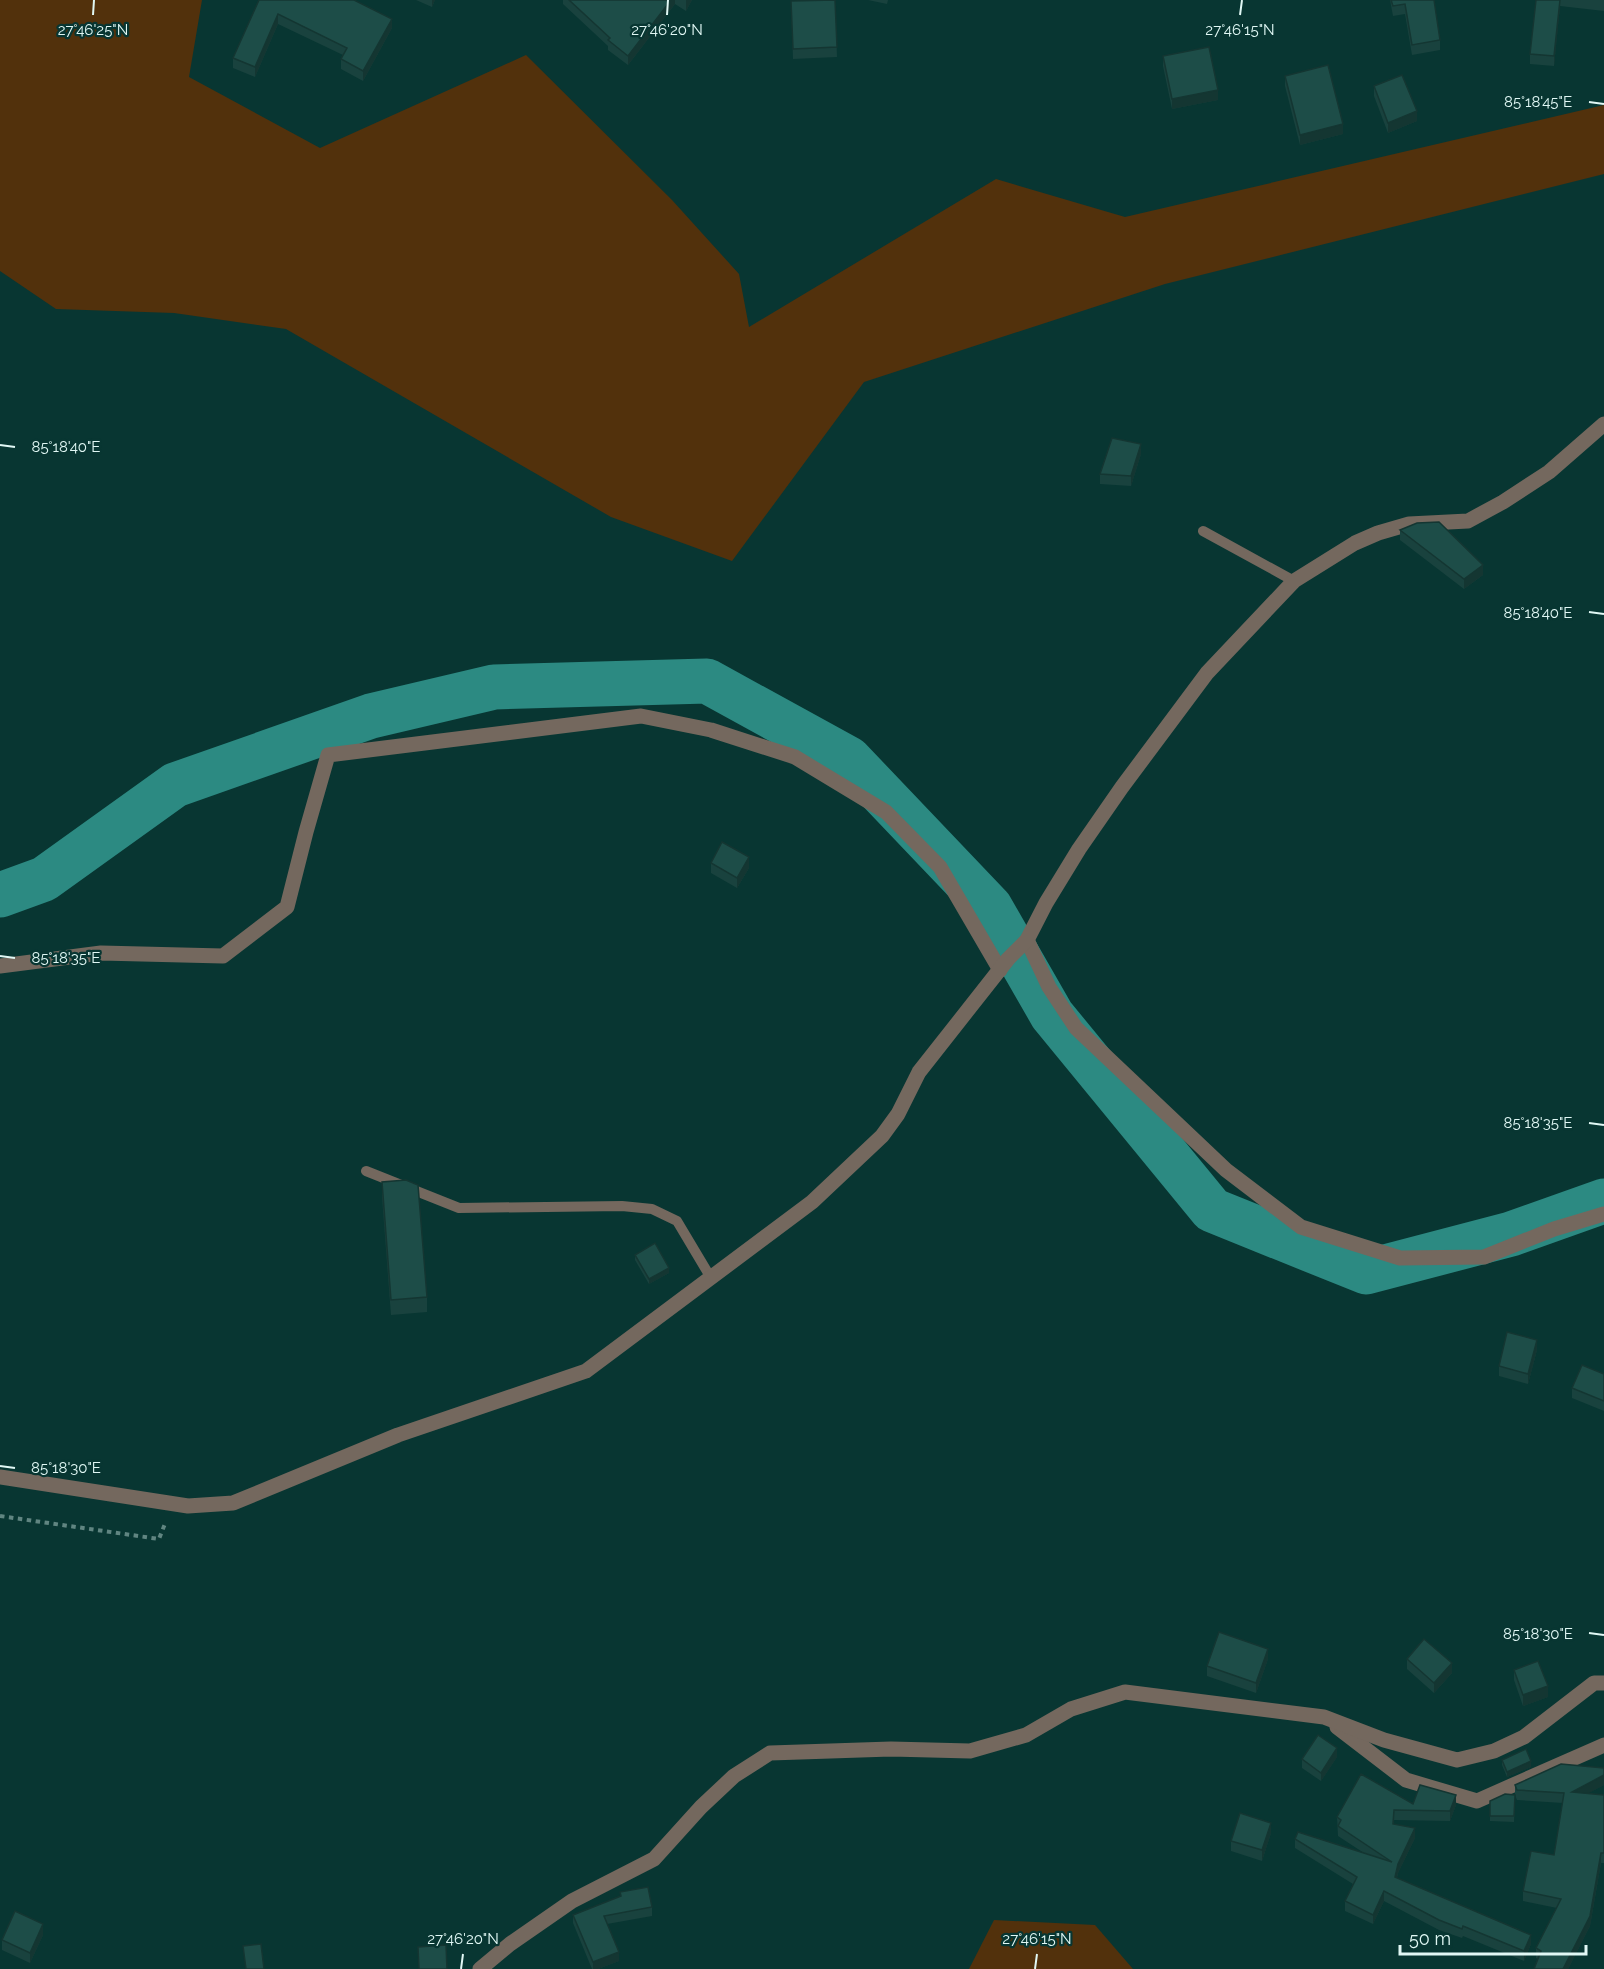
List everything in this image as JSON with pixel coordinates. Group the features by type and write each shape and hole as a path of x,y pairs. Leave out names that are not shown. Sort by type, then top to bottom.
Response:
{"street":[{"path":"0,1477 188,1506 233,1503 398,1435 586,1371 812,1202 882,1136 898,1114 919,1072 1004,964 1023,944 1078,849 1200,682 1294,581 1355,543 1378,533 1409,525 1468,521 1503,502 1549,472 1604,424"},
{"path":"0,966 101,953 223,956 287,907 328,754 641,717 711,730 795,757 886,812 940,867 1004,964"},
{"path":"1023,944 1076,1028 1226,1170 1301,1227 1400,1258 1484,1257 1554,1228 1604,1214"},
{"path":"480,1969 510,1944 573,1901 654,1859 700,1807 734,1776 770,1753 891,1749 970,1751 1026,1735 1071,1709 1125,1692 1324,1717 1384,1740 1457,1760 1494,1751 1524,1737 1594,1683 1604,1683"},
{"path":"1324,1717 1406,1780 1477,1802 1604,1745"}],"lane":[{"path":"1203,531 1294,581"},
{"path":"366,1170 459,1208 622,1206 652,1209 677,1221 711,1278"}],"path":[{"path":"0,1516 159,1539 167,1519"}],"shaded area":[{"path":"0,0 202,0 189,77 320,148 526,55 672,200 739,274 749,327 996,179 1125,217 1604,105 1604,174 1165,284 864,382 732,561 611,517 286,329 174,313 56,309 0,271"},
{"path":"994,1920 1095,1925 1133,1969 969,1969"}],"building":[{"path":"259,0 354,0 392,19 363,71 341,59 347,48 278,14 255,67 233,58"},
{"path":"569,0 671,0 628,56 608,40 610,38"},
{"path":"835,0 837,47 793,49 791,1"},
{"path":"1391,0 1434,0 1440,40 1412,45 1405,4 1393,6"},
{"path":"1536,0 1560,0 1554,56 1530,54"},
{"path":"1209,47 1218,90 1172,99 1163,56"},
{"path":"1328,65 1343,124 1300,135 1285,76"},
{"path":"1402,75 1417,111 1388,123 1374,86"},
{"path":"1112,438 1141,444 1131,476 1100,474"},
{"path":"1439,522 1483,565 1464,579 1400,530 1417,523"},
{"path":"722,842 749,857 737,878 711,863"},
{"path":"406,1180 418,1185 427,1297 391,1300 382,1182"},
{"path":"655,1243 669,1268 649,1279 635,1255"},
{"path":"1507,1332 1537,1340 1528,1374 1499,1366"},
{"path":"1582,1365 1604,1374 1604,1401 1572,1388"},
{"path":"1219,1632 1268,1649 1256,1683 1207,1666"},
{"path":"1424,1639 1452,1663 1434,1683 1407,1659"},
{"path":"1538,1661 1548,1686 1523,1695 1514,1670"},
{"path":"1318,1735 1337,1748 1321,1773 1302,1759"},
{"path":"1526,1749 1531,1761 1507,1772 1502,1760"},
{"path":"1561,1764 1604,1768 1604,1775 1572,1792 1604,1795 1604,1853 1601,1853 1590,1916 1563,1969 1534,1969 1541,1951 1536,1948 1561,1899 1523,1891 1531,1851 1554,1855 1564,1793 1517,1790 1515,1785"},
{"path":"1361,1774 1413,1804 1420,1785 1456,1795 1450,1811 1394,1810 1393,1824 1415,1828 1398,1864 1395,1877 1531,1935 1524,1951 1463,1926 1462,1929 1439,1920 1384,1891 1373,1915 1345,1901 1357,1877 1295,1839 1298,1832 1392,1862 1338,1826 1341,1820 1337,1817"},
{"path":"1505,1794 1515,1795 1514,1816 1490,1816 1490,1801"},
{"path":"1240,1813 1271,1823 1262,1850 1231,1841"},
{"path":"648,1887 652,1907 604,1916 619,1952 593,1962 573,1915 621,1896 620,1892"},
{"path":"15,1911 43,1924 30,1953 2,1940"},
{"path":"261,1944 264,1969 246,1969 243,1946"},
{"path":"446,1945 447,1969 419,1969 418,1947"}],"waterway":[{"path":"0,895 44,879 175,785 371,716 494,687 707,681 849,759 990,907 1052,1015 1212,1210 1366,1272 1511,1234 1604,1201"}]}
